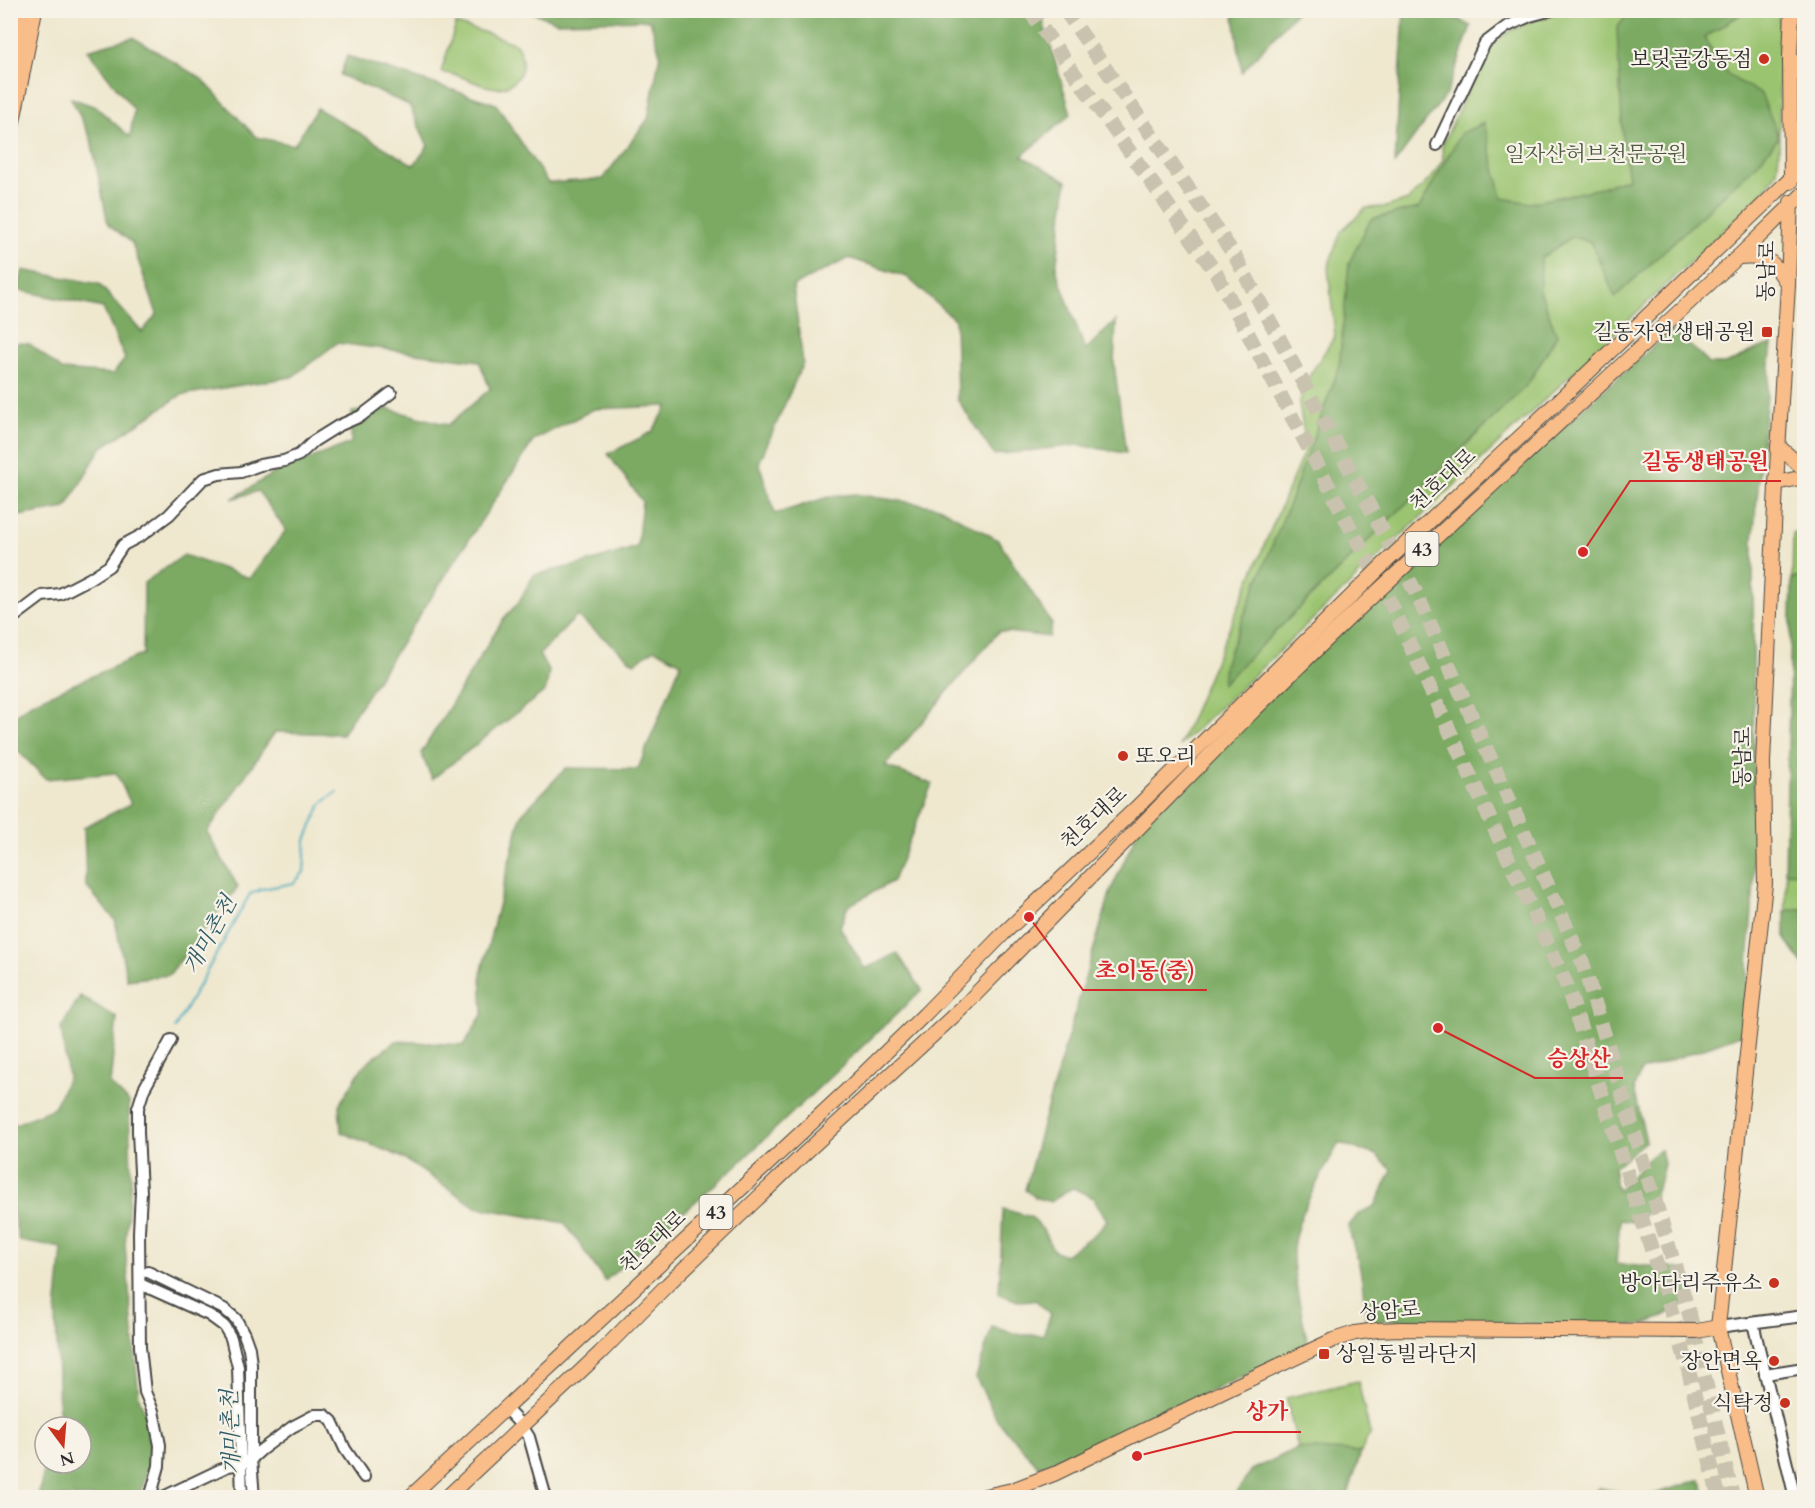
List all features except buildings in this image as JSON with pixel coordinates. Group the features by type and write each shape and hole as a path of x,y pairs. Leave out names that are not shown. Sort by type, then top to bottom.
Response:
{"main road":[{"path":"10,73 21,10"},
{"path":"10,137 35,10"},
{"name":"동남로","path":"1757,1497 1718,1327 1765,884 1763,762 1791,206 1791,10"},
{"path":"1790,57 1804,77"},
{"name":"천호대로","path":"409,1497 847,1090 1003,933 1136,808 1387,561 1804,166"},
{"name":"천호대로","path":"446,1497 600,1353 668,1284 804,1154 962,1008 1254,710 1350,617 1804,193"},
{"path":"1738,257 1754,255 1766,258 1776,266 1788,285"},
{"path":"1778,446 1804,469"},
{"path":"1776,483 1804,477"},
{"name":"상암로","path":"976,1497 1012,1490 1054,1474 1291,1359 1333,1340 1355,1334 1377,1329 1697,1331 1718,1327"}],"street":[{"path":"1437,145 1485,43 1506,27 1530,16 1552,10"},
{"path":"10,620 42,596 60,594 109,566 123,545 142,535 169,515 203,479 219,474 241,472 299,455 314,441 338,426 361,416 391,393"},
{"path":"150,1497 159,1466 160,1445 153,1411 145,1392 140,1347 141,1192 138,1108 144,1089 171,1040"},
{"path":"148,1272 224,1309 236,1319 249,1348 254,1497"},
{"path":"140,1284 209,1315 224,1326 227,1332 238,1367 242,1497"},
{"name":"상암로","path":"1718,1327 1804,1316"},
{"path":"1753,1323 1795,1497"},
{"path":"1765,1374 1804,1368"},
{"path":"505,1408 529,1437 546,1497"},
{"path":"161,1497 228,1466 241,1464 251,1459 292,1427 315,1416 325,1415 332,1421 345,1449 364,1477"}],"green space":[{"path":"1233,10 1297,10 1297,11 1242,72"},
{"name":"일자산허브천문공원","path":"1631,10 1746,11 1704,38 1729,76 1761,94 1779,137 1759,162 1615,297 1591,242 1572,237 1541,258 1540,291 1557,335 1528,384 1222,684 1224,665 1294,491 1339,367 1349,263 1371,219 1419,208 1461,133 1484,123 1502,198 1530,203 1596,189 1629,178 1623,143 1617,28"},
{"path":"528,11 1040,11 1071,114 1022,156 1067,181 1056,269 1085,350 1116,321 1114,364 1126,453 1078,445 994,455 957,399 955,320 907,277 849,258 793,286 803,363 759,463 775,514 828,497 855,494 939,507 998,540 1052,624 1049,637 999,631 885,766 932,784 893,881 848,906 840,927 865,969 897,953 922,990 736,1166 605,1281 565,1223 476,1207 401,1157 341,1132 339,1105 363,1066 396,1041 464,1045 483,1013 481,974 521,815 566,768 638,769 681,663 655,649 634,663 577,616 539,655 549,671 546,690 432,779 421,753 504,618 518,603 534,575 586,563 637,547 642,501 608,454 652,432 668,406 594,409 534,440 342,734 275,732 207,832 238,887 169,975 127,980 115,920 86,886 84,827 131,804 116,773 46,779 11,744 11,718 31,703 143,654 144,583 184,555 250,578 286,530 258,491 232,499 276,472 351,443 352,412 389,409 448,425 490,389 479,361 337,343 292,377 181,395 101,448 66,508 11,517 11,342 30,344 62,370 113,374 125,359 103,308 18,290 23,270 99,284 142,332 157,314 132,243 108,224 91,139 71,98 96,107 130,137 134,110 87,50 133,37 202,79 256,137 294,145 317,108 414,165 428,146 409,105 340,75 347,56 496,104 548,183 603,179 648,119 660,54 650,20 557,22"},
{"path":"1404,11 1443,11 1471,26 1447,93 1395,163"},
{"name":"일자산허브천문공원","path":"1568,11 1779,11 1777,172 1765,191 1179,746 1306,447 1299,403 1309,376 1335,336 1328,267 1341,231 1366,208 1386,207 1408,200 1432,177 1443,160 1442,146 1488,46 1510,31 1533,20"},
{"path":"456,24 516,44 522,63 521,71 513,82 498,88 490,87 441,72"},
{"path":"1671,331 1699,353 1708,364 1724,364 1772,344 1753,540 1754,882 1743,1034 1641,1071 1634,1088 1646,1141 1614,1167 1618,1190 1652,1155 1661,1150 1664,1164 1659,1184 1647,1213 1633,1222 1620,1220 1616,1263 1665,1266 1684,1270 1692,1285 1681,1306 1642,1325 1575,1326 1404,1320 1385,1320 1366,1324 1360,1268 1348,1227 1359,1213 1375,1206 1392,1170 1376,1155 1339,1143 1302,1214 1294,1244 1295,1279 1308,1345 1214,1390 1039,1467 998,1421 976,1378 992,1327 1021,1335 1043,1335 1051,1314 1035,1300 1018,1301 999,1294 1003,1209 1031,1217 1043,1230 1053,1250 1065,1255 1097,1232 1107,1220 1092,1197 1073,1188 1051,1202 1037,1198 1025,1190 1111,890 1144,817 1396,574"},
{"path":"1793,533 1804,534 1804,965 1785,939"},
{"path":"1804,577 1804,872 1802,873 1785,872 1792,579"},
{"path":"1804,908 1804,965 1785,939 1785,911"},
{"path":"80,996 117,1018 110,1084 129,1102 131,1180 125,1245 139,1397 153,1436 149,1468 139,1497 38,1497 43,1475 93,1475 93,1415 59,1415 56,1314 62,1248 19,1241 11,1203 11,1126 54,1108 68,1077 61,1028"},
{"path":"1358,1381 1370,1433 1361,1452 1347,1497 1233,1498 1252,1470 1298,1448 1286,1398"},
{"path":"1298,1448 1361,1452 1347,1497 1233,1497 1252,1470"},
{"path":"1701,1479 1706,1497 1646,1497"},
{"path":"1599,1488 1646,1497 1581,1497"}],"waterway":[{"name":"개미촌천","path":"175,1028 250,894 262,889 294,883 304,872 306,840 321,804 337,792"},
{"name":"개미촌천","path":"239,1335 244,1350 246,1422"},
{"name":"개미촌천","path":"247,1479 248,1498"}],"tunnel":[{"path":"1029,10 1216,273 1393,608 1567,986 1673,1316 1687,1364 1719,1498"},
{"path":"1065,10 1235,256 1416,593 1582,961 1690,1316 1733,1498"}],"place":[{"name":"보릿골강동점","path":"1764,59"},
{"name":"길동자연생태공원","path":"1767,332"},
{"name":"길동생태공원","path":"1583,552"},
{"name":"또오리","path":"1123,756"},
{"name":"초이동(중)","path":"1029,917"},
{"name":"승상산","path":"1438,1028"},
{"name":"방아다리주유소","path":"1774,1283"},
{"name":"상일동빌라단지","path":"1324,1354"},
{"name":"장안면옥","path":"1774,1361"},
{"name":"식탁정","path":"1785,1403"},
{"name":"상가","path":"1137,1456"}]}
